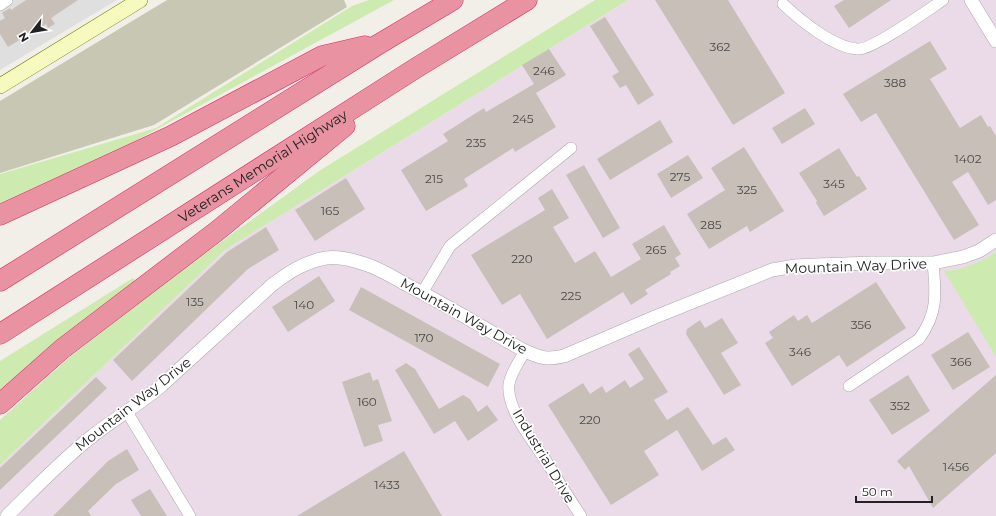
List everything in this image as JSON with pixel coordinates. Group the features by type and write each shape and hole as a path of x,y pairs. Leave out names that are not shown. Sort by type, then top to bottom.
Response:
{"highway":[{"path":"0,281 379,44 453,0"},
{"name":"Veterans Memorial Highway","path":"0,334 416,68 527,0"},
{"path":"0,216 171,136 322,56 379,44"},
{"path":"0,404 62,349 216,232 416,68"}],"main road":[{"path":"0,85 140,0"}],"street":[{"path":"0,5 7,0"},
{"path":"783,4 801,21 832,40 848,47 860,49 868,47 884,38 943,0"},
{"path":"971,0 996,41"},
{"path":"422,293 450,246 571,148"},
{"name":"Mountain Way Drive","path":"7,516 72,453 162,385 272,285 290,271 301,265 326,258 354,260 373,267 525,351 541,358 555,358 564,356 689,303 772,270 816,265 933,263 979,251 996,240"},
{"path":"849,386 919,339 928,327 933,314 935,299 933,263"},
{"name":"Industrial Drive","path":"525,351 514,369 509,394 521,424 581,516"},
{"path":"127,412 190,516"}],"shaded area":[{"path":"0,0 117,0 0,70"},
{"path":"167,0 344,0 347,7 154,125 0,173 0,101"},
{"path":"628,0 996,0 996,516 0,516 0,465 225,250"}],"green space":[{"path":"369,0 394,0 113,153 0,205 0,174 156,128 352,6"},
{"path":"595,0 628,0 225,250 0,465 0,420 72,355 166,282 319,171"},
{"path":"996,252 996,357 944,271 960,269 983,260"},
{"path":"133,278 136,282 70,330 0,390 0,361"}],"building":[{"path":"26,0 78,0 51,18 55,24 48,28 46,24 8,47 0,34 0,21 5,18 2,13 10,8 11,10"},
{"path":"655,0 728,0 785,93 733,125"},
{"path":"844,0 891,0 849,28 834,6"},
{"path":"605,17 654,95 638,105 626,85 620,88 612,76 619,72 590,26"},
{"path":"930,41 947,69 930,79 960,128 981,115 988,127 990,126 996,136 996,200 988,205 968,172 952,182 979,225 954,240 876,113 861,122 843,94"},
{"path":"549,49 566,75 536,93 556,127 515,152 513,148 464,179 468,186 426,211 401,170 448,141 443,134 484,108 486,112 534,84 522,65"},
{"path":"805,108 815,124 782,144 772,128"},
{"path":"660,120 673,142 610,180 597,159"},
{"path":"744,147 784,211 750,232 747,226 709,249 687,214 725,190 711,168"},
{"path":"839,148 857,177 859,176 867,189 824,216 816,203 817,201 799,173"},
{"path":"688,155 703,178 671,198 657,174"},
{"path":"584,165 620,228 603,238 566,175"},
{"path":"346,178 365,209 315,241 295,210"},
{"path":"552,189 569,218 553,227 575,263 595,251 611,277 641,259 632,244 664,225 681,254 675,258 680,266 670,272 671,274 645,290 648,294 631,305 623,292 547,339 520,294 502,305 471,255 545,210 538,198"},
{"path":"266,227 279,250 248,269 132,381 113,360 227,252"},
{"path":"319,276 335,301 288,332 272,307"},
{"path":"876,282 906,328 847,367 839,355 792,386 765,343 773,338 769,332 794,315 798,321 807,315 812,323"},
{"path":"361,287 500,364 488,387 349,310"},
{"path":"722,318 738,343 721,353 741,385 724,395 686,334 687,329 700,320 705,328"},
{"path":"968,332 990,367 953,390 931,355"},
{"path":"639,347 668,392 654,400 667,420 688,407 713,445 726,437 735,450 702,471 677,430 644,451 659,475 611,505 548,405 583,383 590,394 602,386 606,393 625,380 630,388 644,379 628,354"},
{"path":"406,363 415,369 439,409 463,395 470,399 478,412 487,405 498,420 468,441 455,421 434,434 395,370"},
{"path":"370,372 373,381 378,379 392,421 378,425 383,441 364,447 342,382"},
{"path":"908,375 930,411 892,435 869,400"},
{"path":"996,375 996,453 933,508 909,466 905,470 897,461"},
{"path":"96,377 107,388 0,490 0,468"},
{"path":"127,449 139,470 116,484 88,511 91,516 53,516 108,461"},
{"path":"404,451 442,516 297,516"},
{"path":"150,489 167,516 141,516 131,500"}]}
